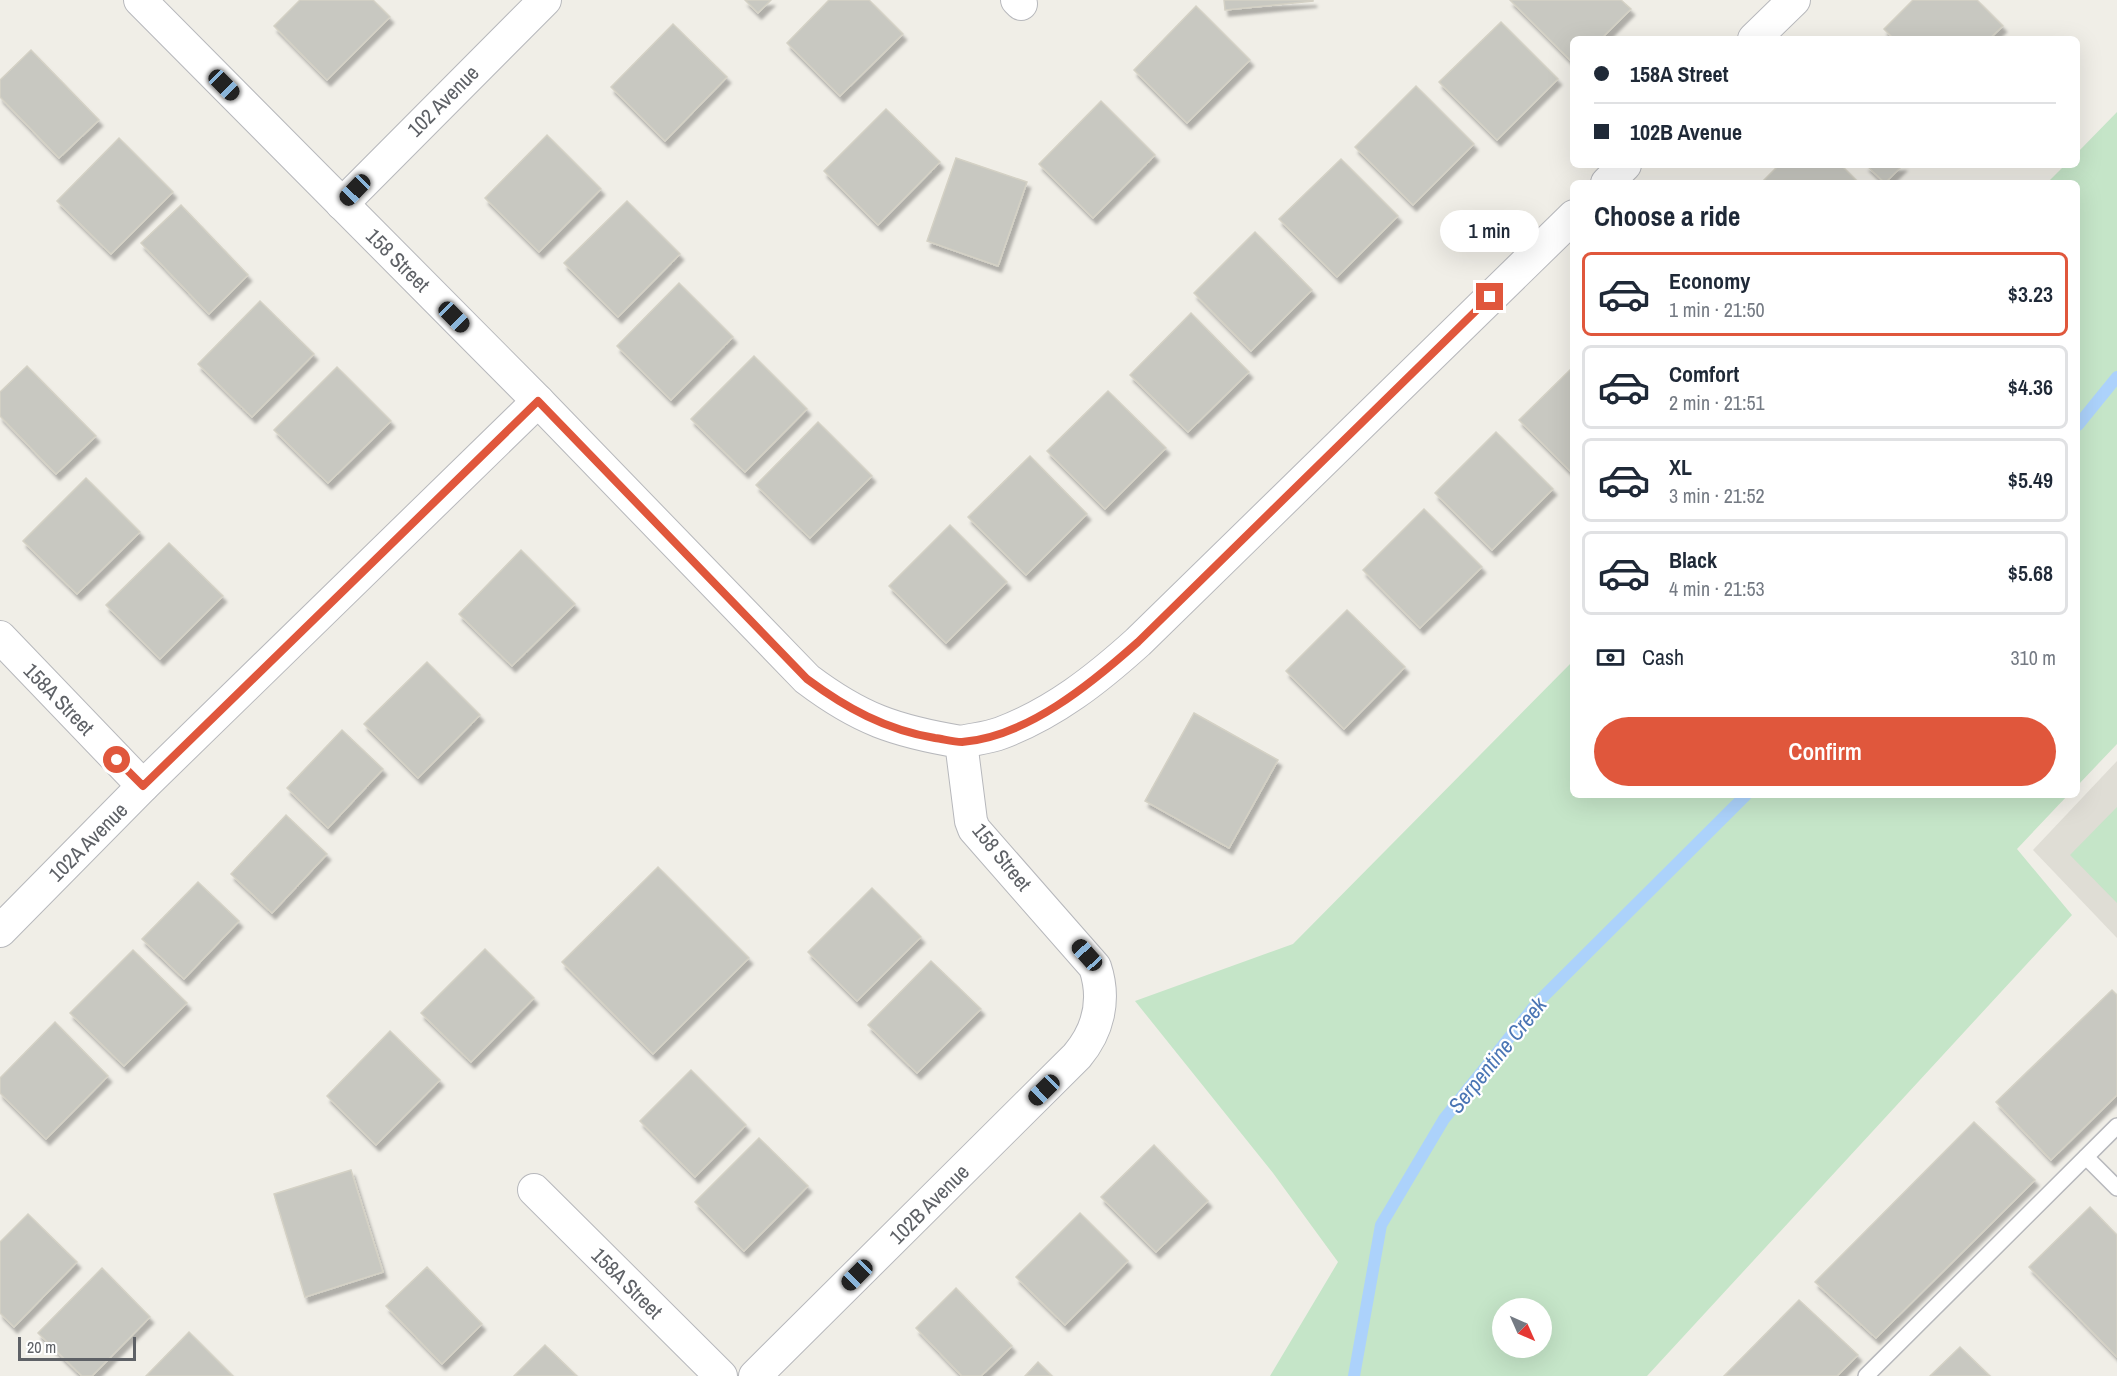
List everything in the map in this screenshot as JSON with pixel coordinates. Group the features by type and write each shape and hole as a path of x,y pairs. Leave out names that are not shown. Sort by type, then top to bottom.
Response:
{"street":[{"name":"158 Street","path":"140,0 538,401 807,679 836,701 867,717 910,734 961,742 974,829 1095,968 1099,977 1099,1014 1089,1042 1077,1056"},
{"name":"102 Avenue","path":"342,204 545,0"},
{"path":"1757,36 1794,0"},
{"path":"1610,180 1622,168"},
{"path":"961,742 1000,733 1041,714 1092,683 1138,642 1570,220"},
{"name":"102A Avenue","path":"0,931 143,786 538,401"},
{"name":"158A Street","path":"0,637 143,786"},
{"name":"102B Avenue","path":"772,1370 1077,1056"},
{"name":"158A Street","path":"534,1190 721,1376"}],"lane":[{"path":"1866,1376 2117,1126"},
{"path":"2086,1157 2117,1188"}],"shaded area":[{"path":"2117,761 2117,938 2033,850"}],"green space":[{"path":"2117,112 2117,744 2080,783 2080,180 2050,180 2062,168 2080,168 2080,150"},
{"path":"1570,664 1570,798 2065,798 2017,849 2072,915 1647,1376 1270,1376 1338,1262 1273,1173 1135,1001 1293,944"},
{"path":"2117,807 2117,903 2070,855"}],"building":[{"path":"300,0 373,0 390,17 327,80 274,26"},
{"path":"745,0 771,0 758,13"},
{"path":"829,0 869,0 903,34 840,96 787,43"},
{"path":"1224,0 1313,0 1313,1 1225,10"},
{"path":"1510,0 1621,0 1631,9 1604,36 1570,36 1570,60"},
{"path":"1913,0 1977,0 2003,26 1992,36 1891,36 1884,29"},
{"path":"1196,6 1250,60 1187,123 1134,70"},
{"path":"1501,22 1558,79 1497,140 1439,82"},
{"path":"673,24 727,77 665,141 611,87"},
{"path":"31,50 99,120 59,158 0,97 0,80"},
{"path":"1416,86 1474,144 1413,205 1355,147"},
{"path":"1101,101 1155,155 1093,218 1039,164"},
{"path":"886,109 940,162 878,225 824,171"},
{"path":"547,135 601,189 539,252 485,198"},
{"path":"119,138 173,192 111,254 57,201"},
{"path":"956,158 1027,182 998,266 927,241"},
{"path":"1341,159 1398,216 1337,277 1279,219"},
{"path":"1776,168 1844,168 1856,180 1764,180"},
{"path":"1869,168 1900,168 1888,180 1882,180"},
{"path":"627,201 680,254 618,317 564,263"},
{"path":"181,205 248,275 209,314 141,243"},
{"path":"1255,232 1312,290 1251,351 1194,293"},
{"path":"679,283 733,337 671,400 617,346"},
{"path":"260,301 314,354 252,417 198,364"},
{"path":"1191,313 1249,372 1188,432 1130,375"},
{"path":"754,356 807,409 745,472 691,419"},
{"path":"27,366 96,436 56,474 0,416 0,392"},
{"path":"337,367 391,421 328,483 274,430"},
{"path":"1570,370 1570,471 1519,420"},
{"path":"1108,391 1166,448 1105,509 1047,451"},
{"path":"818,422 872,476 810,538 756,485"},
{"path":"1496,432 1553,489 1492,550 1435,493"},
{"path":"1030,456 1087,514 1026,575 968,517"},
{"path":"86,478 140,532 77,594 23,541"},
{"path":"1424,509 1482,567 1420,628 1363,570"},
{"path":"950,525 1007,582 946,643 889,586"},
{"path":"169,543 223,596 160,659 106,605"},
{"path":"521,550 575,604 512,666 459,614"},
{"path":"1347,610 1405,667 1344,729 1286,671"},
{"path":"427,662 480,715 418,778 364,724"},
{"path":"1194,713 1278,760 1229,848 1145,801"},
{"path":"342,730 383,769 328,828 287,788"},
{"path":"286,815 327,854 272,913 231,874"},
{"path":"658,867 749,958 653,1054 562,962"},
{"path":"198,882 239,921 184,979 142,939"},
{"path":"872,888 921,937 857,1001 808,952"},
{"path":"485,949 534,998 471,1062 421,1013"},
{"path":"133,950 187,1003 124,1066 70,1013"},
{"path":"931,961 981,1009 917,1073 868,1025"},
{"path":"2112,990 2117,995 2117,1095 2051,1160 1996,1102"},
{"path":"55,1022 108,1076 46,1139 0,1093 0,1078"},
{"path":"390,1031 440,1080 376,1145 327,1096"},
{"path":"691,1070 746,1125 695,1177 640,1121"},
{"path":"1974,1122 2035,1180 1876,1338 1815,1282"},
{"path":"759,1138 808,1186 744,1251 695,1202"},
{"path":"1154,1145 1208,1201 1156,1252 1101,1197"},
{"path":"351,1170 383,1272 305,1297 274,1194"},
{"path":"2090,1207 2117,1235 2117,1357 2029,1267"},
{"path":"1080,1213 1128,1261 1065,1325 1016,1277"},
{"path":"28,1214 77,1262 14,1327 0,1313 0,1242"},
{"path":"427,1267 482,1324 442,1364 386,1306"},
{"path":"102,1268 150,1317 92,1376 82,1376 38,1333"},
{"path":"956,1288 1012,1346 981,1376 962,1376 916,1328"},
{"path":"1799,1300 1858,1355 1837,1376 1724,1376"},
{"path":"189,1332 233,1376 146,1376"},
{"path":"545,1345 577,1376 514,1376"},
{"path":"1960,1347 1990,1376 1930,1376"},
{"path":"1038,1362 1052,1376 1025,1376"}],"waterway":[{"name":"Serpentine Creek","path":"2080,423 2117,377"},
{"name":"Serpentine Creek","path":"1354,1376 1381,1225 1444,1119 1537,1003 1743,798"}],"route":[{"path":"117,760 143,786 538,401 807,679 836,701 867,717 910,734 961,742 1000,733 1041,714 1092,683 1138,642 1490,297"}]}
